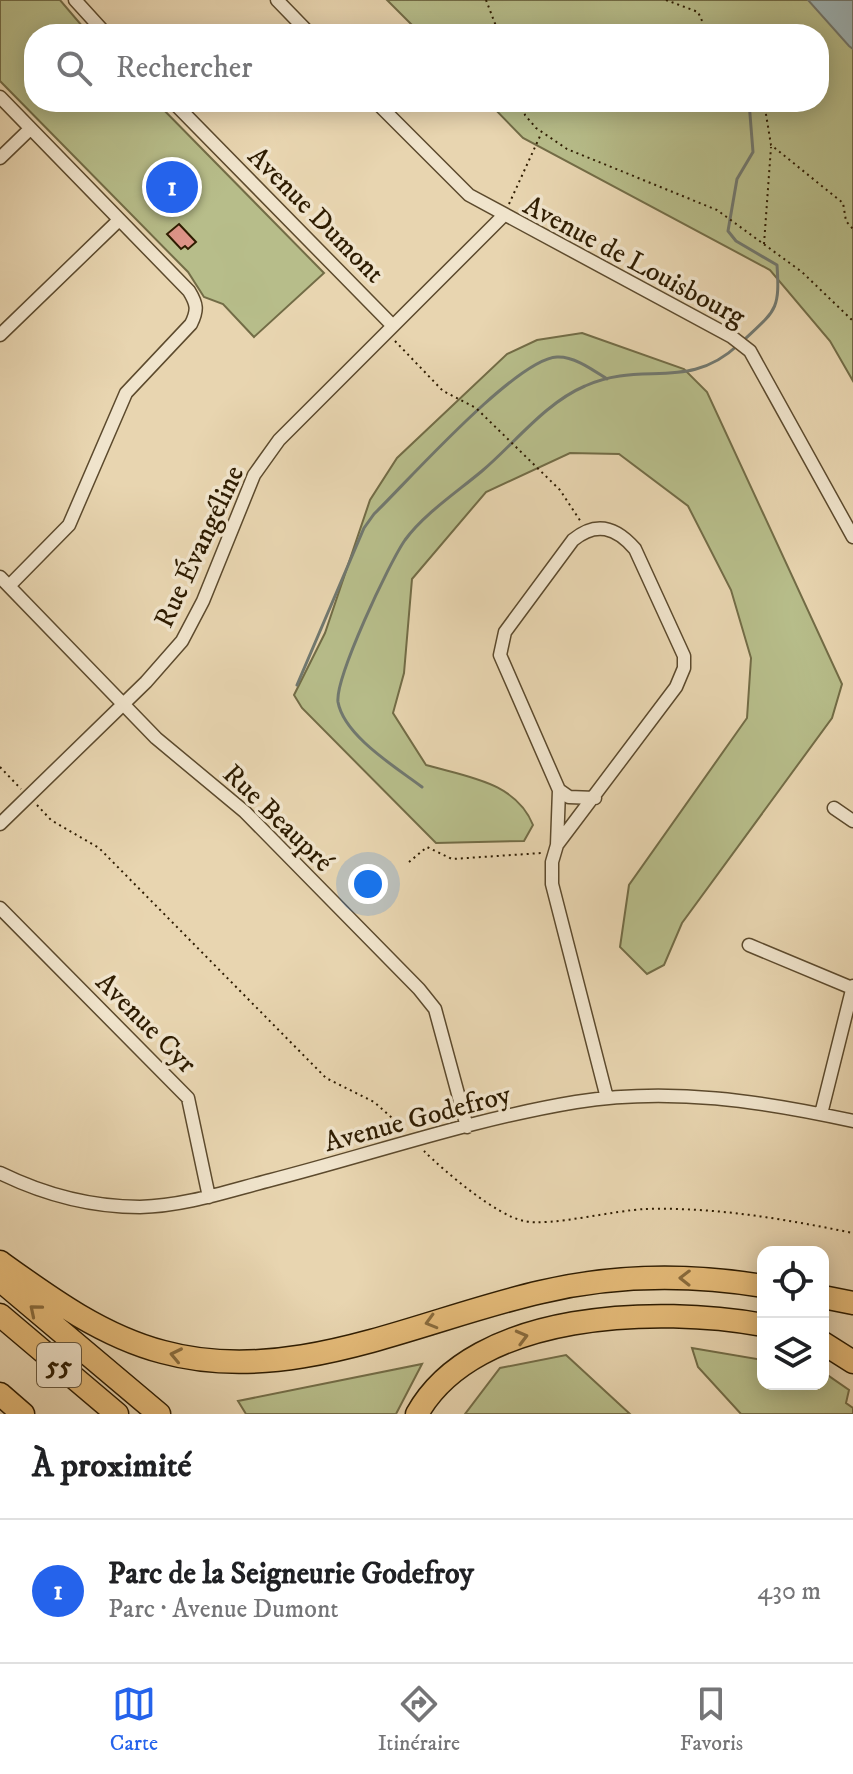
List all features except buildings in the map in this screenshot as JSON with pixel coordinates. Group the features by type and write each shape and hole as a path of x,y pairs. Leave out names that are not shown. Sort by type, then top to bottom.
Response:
{"highway":[{"path":"0,1262 71,1310 129,1341 176,1355 225,1362 267,1361 319,1353 525,1296 589,1283 680,1278 757,1285"},
{"path":"0,1280 159,1414"},
{"path":"829,1298 853,1303"},
{"name":"55","path":"0,1315 117,1414"},
{"path":"417,1414 436,1388 466,1361 520,1337 579,1325 643,1318 703,1318 757,1324"},
{"path":"829,1347 853,1362"},
{"name":"55","path":"0,1394 23,1414"}],"street":[{"path":"75,0 97,24"},
{"path":"277,0 300,24"},
{"path":"0,97 189,291 196,303 197,313 191,324 126,393 69,525 4,582"},
{"name":"Avenue Dumont","path":"183,112 390,329"},
{"name":"Avenue de Louisbourg","path":"386,112 469,195 732,337 750,351 853,537"},
{"path":"0,158 30,129"},
{"name":"Rue Évangéline","path":"0,824 123,704 182,641 203,601 254,475 279,440 503,216"},
{"path":"0,335 119,220"},
{"path":"557,845 676,687 684,668 684,656 635,549 623,535 609,528 586,529 573,540 500,643 502,667 559,790 552,884 607,1098"},
{"name":"Rue Beaupré","path":"4,582 173,754 245,812 428,999 440,1025 467,1127"},
{"path":"559,790 569,797 595,798"},
{"path":"834,808 853,821"},
{"name":"Avenue Cyr","path":"0,908 188,1098 209,1197"},
{"path":"749,945 852,987 821,1114"},
{"name":"Avenue Godefroy","path":"0,1173 45,1191 102,1204 163,1205 209,1197 545,1108 607,1098 704,1097 853,1121"}],"path":[{"path":"486,0 495,24"},
{"path":"666,0 698,12 703,24"},
{"path":"524,112 542,132 567,149 717,210 820,286 853,321"},
{"path":"764,246 771,145 766,112"},
{"path":"503,216 542,132"},
{"path":"771,145 843,203 846,221 853,229"},
{"path":"390,329 443,391 476,408 560,490 586,529"},
{"path":"0,767 19,787"},
{"path":"37,805 51,820 99,848 326,1078 374,1102 409,1134"},
{"path":"409,862 427,847 452,859 541,853"},
{"path":"423,1149 490,1203 526,1222 627,1210 693,1209 752,1215 853,1233"}],"green space":[{"path":"0,0 60,0 80,24 24,24 24,105 0,81"},
{"path":"387,0 853,0 853,381 830,341 770,270 523,138 498,112 829,112 829,24 411,24"},
{"path":"31,112 166,112 324,273 254,337 223,304 204,297 188,272"},
{"path":"582,333 684,369 707,392 842,684 832,718 682,923 664,965 647,974 620,947 629,885 747,718 751,658 731,590 688,506 619,454 570,453 486,492 412,579 404,673 393,713 426,765 488,783 515,799 533,825 524,841 436,843 302,708 294,695 325,633 370,500 397,458 507,354 537,340"},
{"path":"692,1348 757,1359 757,1390 829,1390 829,1376 849,1390 846,1403 853,1408 853,1414 741,1414 698,1367"},
{"path":"566,1355 630,1414 465,1414 500,1368"},
{"path":"422,1364 396,1414 246,1414 238,1401"}],"water":[{"path":"808,0 853,0 853,49 849,46"}],"waterway":[{"path":"744,340 774,308 778,291 777,265 736,241 728,231 737,179 753,152 750,112"},
{"path":"422,787 361,739 342,715 338,702 339,689 354,646 405,540 431,512 570,393 626,375 701,368 738,345"},
{"path":"297,685 364,528 436,450 490,399 539,363 557,357 570,359 607,379"}],"place":[{"name":"Parc de la Seigneurie Godefroy","path":"172,187"}]}
